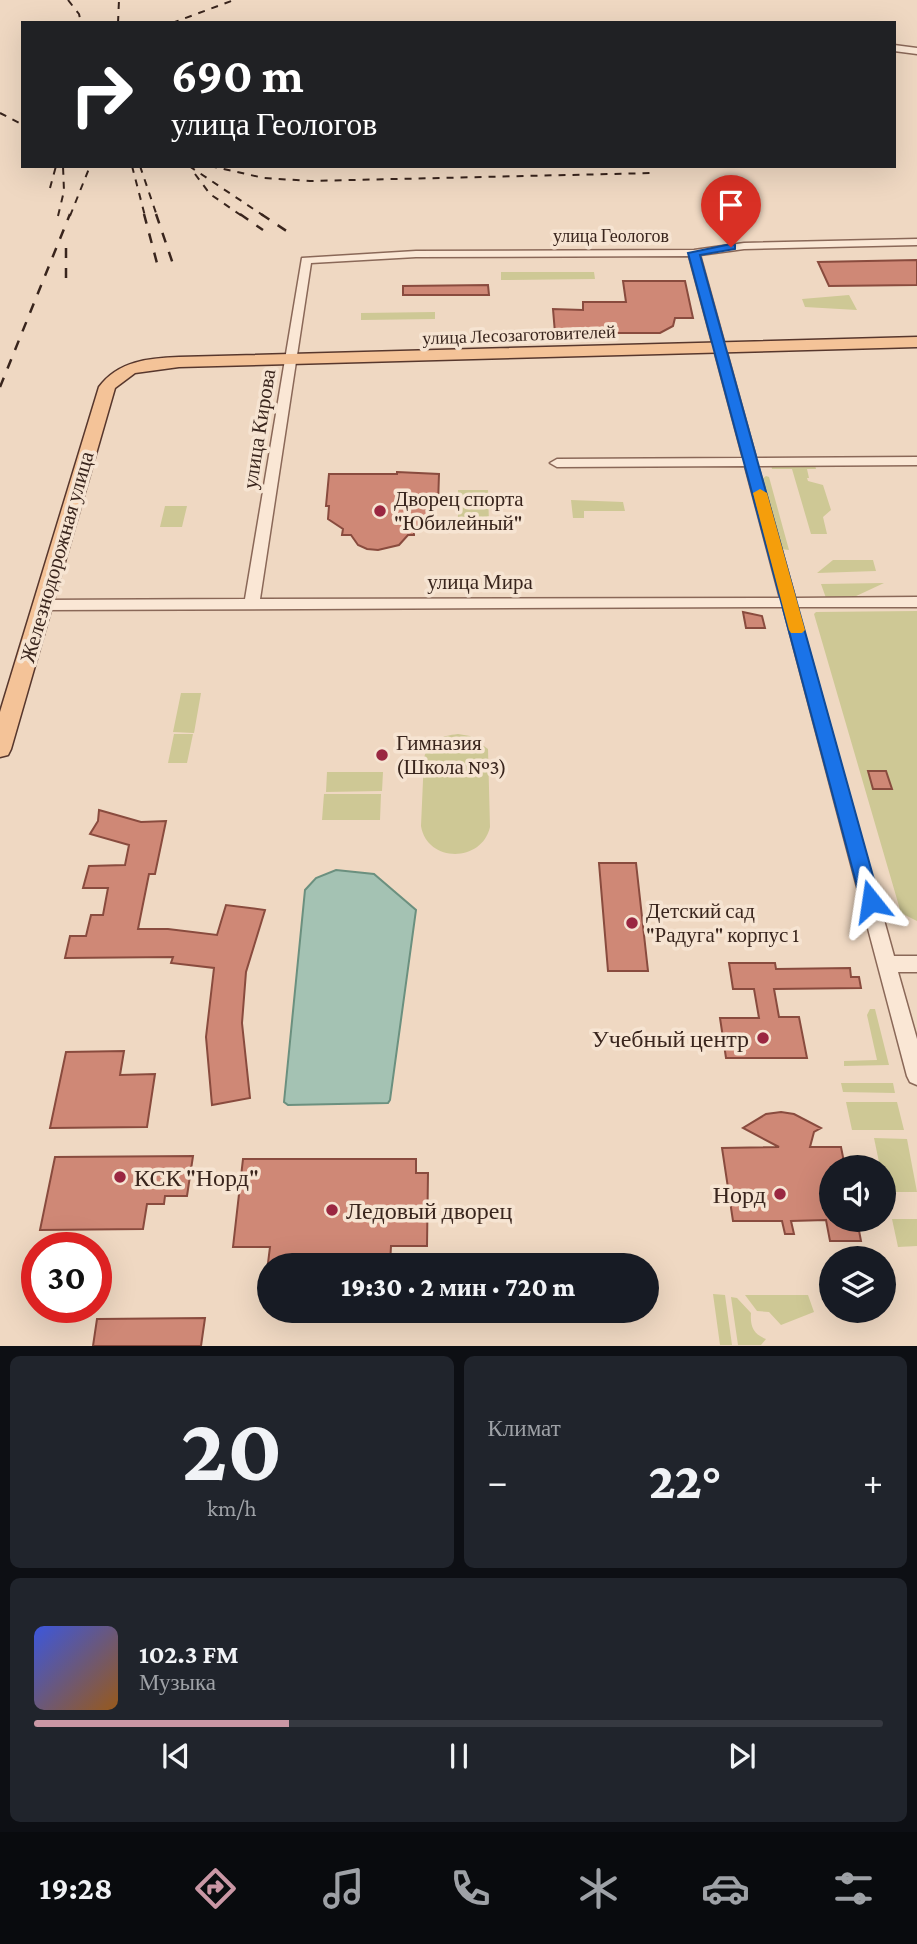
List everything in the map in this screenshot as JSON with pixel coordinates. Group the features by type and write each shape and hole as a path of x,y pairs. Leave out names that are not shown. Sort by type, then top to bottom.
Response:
{"main road":[{"name":"улица Лесозаготовителей","path":"122,371 144,365 917,342"},
{"name":"Железнодорожная улица","path":"0,749 107,387 122,371"}],"street":[{"path":"896,48 917,51"},
{"name":"улица Геологов","path":"306,260 416,254 694,253 744,246 917,242"},
{"path":"694,253 917,1076"},
{"name":"улица Кирова","path":"252,603 306,260"},
{"path":"557,464 917,461"},
{"name":"улица Мира","path":"42,605 917,602"},
{"path":"887,964 917,964"}],"shaded area":[{"path":"501,272 594,272 595,279 501,280"},
{"path":"849,295 857,310 805,307 802,299"},
{"path":"435,312 435,319 361,320 361,313"},
{"path":"771,465 815,465 816,469 807,469 807,478 808,481 823,485 831,510 823,517 827,534 811,534 792,469 772,469"},
{"path":"769,477 789,550 781,549 762,479"},
{"path":"458,490 488,490 489,524 458,524"},
{"path":"571,500 623,502 625,511 584,511 584,518 573,518"},
{"path":"165,506 187,506 182,527 160,527"},
{"path":"833,560 873,560 876,571 817,573"},
{"path":"884,583 852,598 826,598 821,584"},
{"path":"917,611 917,921 901,913 814,614"},
{"path":"181,693 201,693 194,733 173,732"},
{"path":"174,734 193,734 187,763 168,763"},
{"path":"458,734 470,736 488,749 490,827 485,839 477,847 455,854 433,847 425,838 421,826 426,752 436,740"},
{"path":"327,772 383,772 382,791 326,792"},
{"path":"324,794 381,794 380,820 322,820"},
{"path":"336,870 374,874 416,910 390,1100 388,1103 288,1105 284,1102 305,890 316,878"},
{"path":"870,1009 875,1009 889,1065 844,1066 844,1061 877,1060 867,1015"},
{"path":"841,1083 893,1083 895,1093 843,1092"},
{"path":"846,1102 897,1102 904,1130 852,1130"},
{"path":"874,1138 907,1139 917,1192 896,1192 896,1155 878,1155"},
{"path":"896,1219 917,1219 917,1246 898,1247 895,1232"},
{"path":"713,1294 725,1295 732,1345 720,1345"},
{"path":"745,1295 808,1295 814,1312 781,1325 769,1312 757,1311"},
{"path":"731,1297 737,1298 751,1313 753,1329 766,1339 761,1345 738,1345"}],"building":[{"path":"917,260 917,285 829,286 818,262"},
{"path":"623,281 685,281 693,318 675,318 673,326 660,333 555,333 553,309 583,310 583,302 626,302"},
{"path":"488,285 489,295 403,295 403,286"},
{"name":"Дворец спорта \"Юбилейный\"","path":"329,474 439,474 438,505 432,505 432,517 414,528 414,535 408,535 399,545 378,550 358,545 351,535 342,535 343,529 328,519 329,506 326,506"},
{"path":"743,612 762,616 765,628 746,628"},
{"path":"868,771 886,771 892,789 873,789"},
{"path":"99,810 141,822 166,821 155,874 149,874 138,929 168,929 217,935 226,905 265,910 246,972 242,1023 250,1098 212,1105 206,1037 214,968 171,963 173,957 65,958 70,936 86,936 91,915 103,915 108,888 83,888 89,866 125,865 129,845 90,834 98,821"},
{"path":"599,863 636,863 648,971 608,971"},
{"path":"729,963 775,963 776,969 850,968 851,977 859,977 861,988 774,989 779,1017 799,1017 807,1058 726,1058 720,1018 759,1018 754,989 733,989"},
{"path":"124,1051 120,1075 155,1074 147,1127 50,1128 66,1052"},
{"name":"Норд","path":"766,1114 794,1114 821,1128 814,1132 810,1147 841,1147 843,1155 819,1155 819,1220 791,1221 794,1234 785,1234 782,1221 733,1221 722,1148 779,1147 743,1128"},
{"name":"КСК \"Норд\"","path":"193,1156 187,1196 165,1196 164,1204 147,1204 143,1229 40,1230 55,1157"},
{"name":"Ледовый дворец","path":"243,1159 416,1159 416,1173 428,1173 427,1246 391,1246 391,1253 269,1253 270,1247 233,1247"},
{"name":"Норд","path":"828,1232 859,1232 861,1241 830,1241"},
{"path":"205,1318 201,1346 93,1346 96,1323 112,1323 112,1319"}],"railway":[{"path":"68,0 79,14 81,21"},
{"path":"118,21 119,0"},
{"path":"177,21 234,0"},
{"path":"0,113 21,124"},
{"path":"50,188 55,168"},
{"path":"58,216 64,191 63,168"},
{"path":"70,216 89,168"},
{"path":"133,168 145,216"},
{"path":"141,168 157,216"},
{"path":"192,168 291,234"},
{"path":"219,168 264,178 310,181 653,173"},
{"path":"195,174 210,194 242,216"},
{"path":"0,387 70,214"},
{"path":"144,214 158,267"},
{"path":"156,214 173,264"},
{"path":"240,214 263,230"},
{"path":"66,248 66,278"}],"slow traffic":[{"path":"760,493 797,630"}],"place":[{"name":"Дворец спорта \"Юбилейный\"","path":"380,511"},
{"name":"Гимназия (Школа №3)","path":"382,755"},
{"name":"Детский сад \"Радуга\" корпус 1","path":"632,923"},
{"name":"Учебный центр","path":"763,1038"},
{"name":"КСК \"Норд\"","path":"120,1177"},
{"name":"Норд","path":"780,1194"},
{"name":"Ледовый дворец","path":"332,1210"}],"route":[{"path":"731,247 694,253 871,901"}]}
